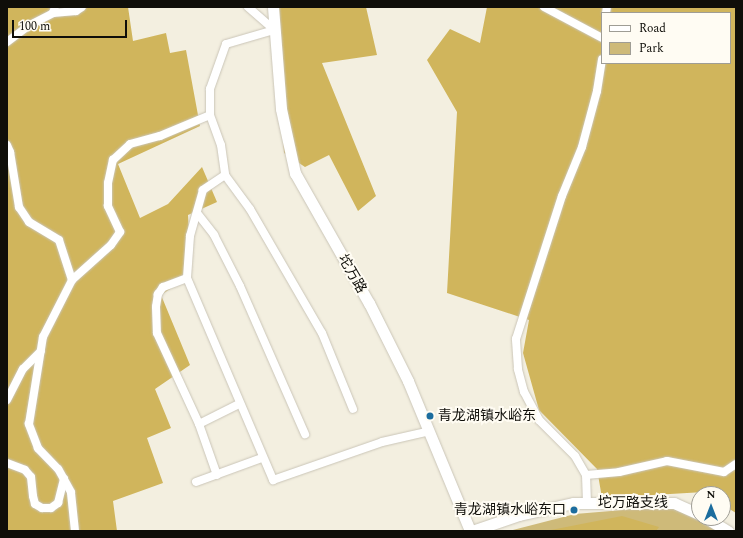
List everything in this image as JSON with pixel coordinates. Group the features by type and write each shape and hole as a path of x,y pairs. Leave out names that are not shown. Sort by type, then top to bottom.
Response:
{"main road":[{"name":"坨万路","path":"273,7 281,109 295,173 379,322 430,431 471,531"},
{"name":"坨万路支线","path":"471,531 540,509 587,503 674,503 691,510"}],"street":[{"path":"7,42 28,26 54,10 76,11 82,7"},
{"path":"248,7 274,30"},
{"path":"544,7 601,37"},
{"path":"274,30 226,44 210,89 210,115 221,145 225,175 250,209 322,333 353,410"},
{"path":"587,503 586,475 575,456 539,420 524,392 518,369 516,339 562,196 582,147 598,91 601,64"},
{"path":"75,531 71,492 64,479 38,448 29,424 41,351 50,322 72,280 111,245 120,232 108,206 108,183 113,160 130,144 160,136 210,115"},
{"path":"7,145 10,152 19,207 29,222 59,240 72,280"},
{"path":"225,175 203,190 190,236 187,278 239,404 273,480 278,480 382,442 430,431"},
{"path":"197,213 214,235 240,286 304,434"},
{"path":"187,278 163,287 158,294 156,307 157,333 199,424 217,475"},
{"path":"7,400 23,369 41,351"},
{"path":"199,424 239,404"},
{"path":"196,482 262,458"},
{"path":"586,475 619,472 667,461 724,472 736,464"},
{"path":"7,463 25,470 31,477 33,496 36,504 42,508 51,508 58,502 64,479"}],"green space":[{"path":"659,507 691,510 691,526 719,526 727,531 509,531 575,514"}],"shaded area":[{"path":"7,7 128,7 133,41 166,33 170,53 186,50 200,126 118,164 140,218 168,204 202,167 217,202 188,215 191,275 161,295 190,365 155,389 171,428 147,438 163,483 113,501 117,531 7,531"},
{"path":"275,7 366,7 377,55 322,63 376,196 358,211 329,155 305,167 284,153"},
{"path":"487,7 736,7 736,513 731,510 731,486 691,486 691,493 602,498 597,469 539,410 523,353 529,320 447,293 457,112 427,60 450,29 480,43"},
{"path":"622,516 659,527 656,531 546,531"}],"place":[{"name":"青龙湖镇水峪东","path":"430,416"},
{"name":"青龙湖镇水峪东口","path":"574,510"}]}
